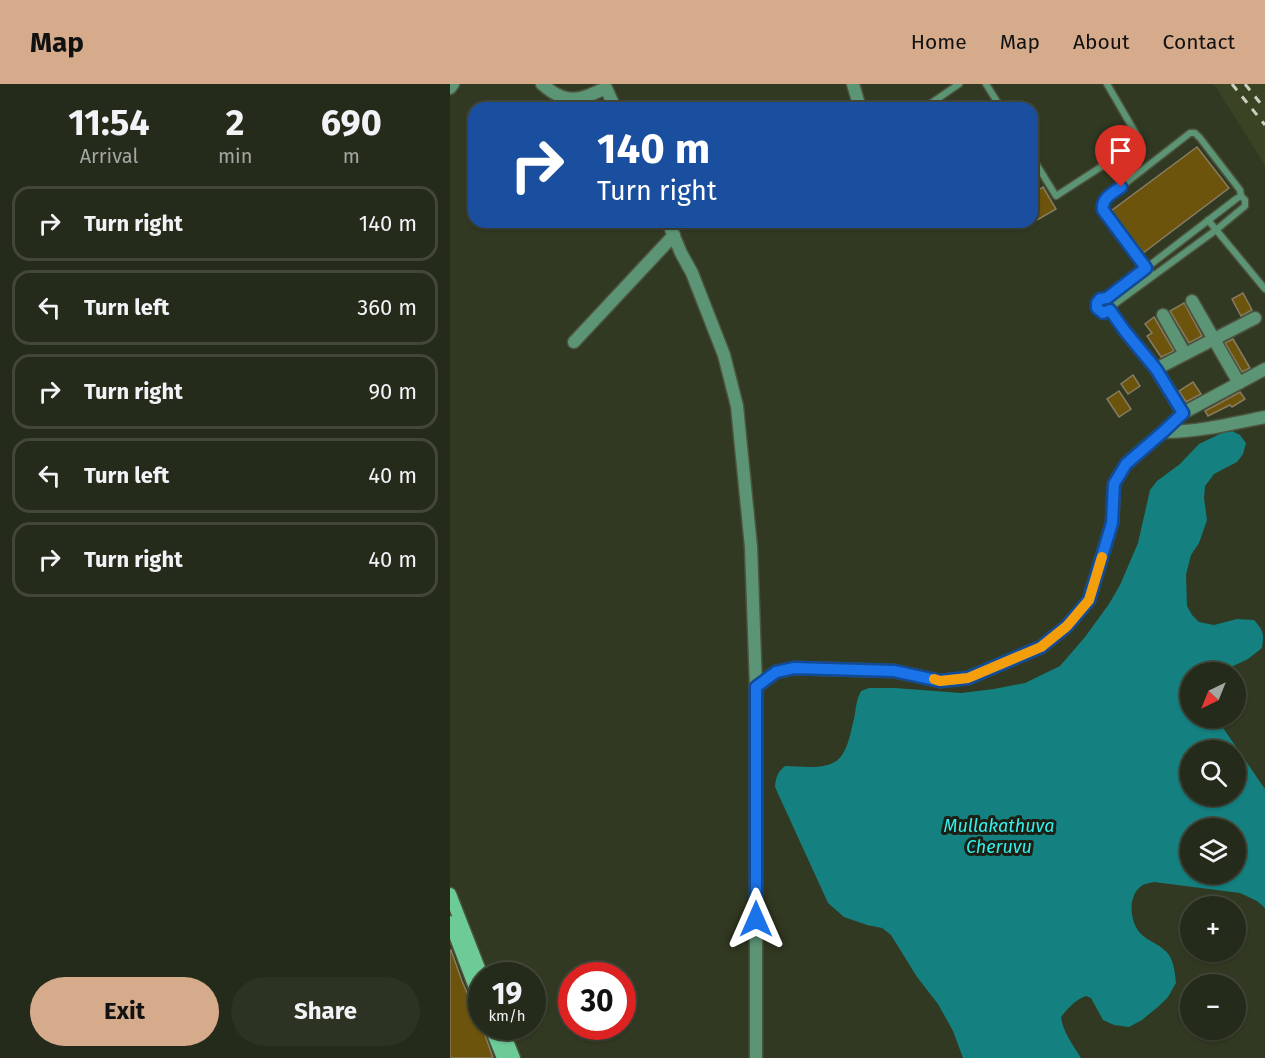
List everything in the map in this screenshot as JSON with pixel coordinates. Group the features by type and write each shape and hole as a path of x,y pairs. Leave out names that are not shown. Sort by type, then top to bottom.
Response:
{"street":[{"path":"450,88 453,84"},
{"path":"542,84 549,90 571,99 583,98 611,86 614,102"},
{"path":"853,84 858,102"},
{"path":"671,228 692,273 724,355 737,406 751,547 756,687 756,1058"},
{"path":"574,342 674,235"},
{"path":"1192,301 1239,383"},
{"path":"1163,315 1185,354"},
{"path":"1156,369 1255,318"},
{"path":"1124,330 1156,369 1183,413"},
{"path":"756,687 776,672 794,668 894,671 940,681 968,678 1041,647 1067,626 1089,600 1112,523 1114,484 1126,464 1183,413 1265,369"},
{"path":"1163,432 1183,432 1265,417"},
{"path":"450,894 477,962"},
{"path":"450,922 454,946 468,976"},
{"path":"496,1040 503,1058"},
{"path":"507,1040 514,1058"}],"lane":[{"path":"933,102 959,84"},
{"path":"986,84 997,102"},
{"path":"1038,167 1056,196 1138,143 1139,139 1107,84"},
{"path":"1153,276 1146,268 1103,210 1104,200 1190,133 1195,133 1240,190 1245,206 1216,230 1103,313 1097,308 1100,299 1107,298 1146,268 1208,220 1241,196"},
{"path":"1208,220 1265,289"},
{"path":"1107,298 1111,301 1111,308 1124,330"}],"shaded area":[{"path":"1213,84 1265,84 1265,165 1216,87"}],"water":[{"name":"Mullakathuva Cheruvu","path":"1232,431 1240,435 1246,443 1243,454 1237,462 1214,474 1205,486 1207,520 1199,543 1191,555 1186,575 1187,606 1199,622 1214,625 1237,619 1254,620 1261,630 1263,643 1262,648 1242,662 1180,662 1180,728 1223,728 1231,740 1180,740 1180,806 1246,806 1246,761 1265,789 1265,908 1257,901 1240,893 1154,882 1143,885 1133,898 1132,911 1135,924 1142,935 1169,955 1176,983 1168,997 1159,1006 1129,1027 1114,1025 1103,1020 1091,998 1086,996 1079,999 1061,1017 1066,1033 1081,1058 963,1058 953,1031 938,1004 917,977 891,935 882,928 844,917 828,903 775,787 777,775 785,766 824,766 831,764 842,755 848,742 861,691 869,688 895,688 961,693 994,689 1025,683 1060,666 1085,637 1120,585 1138,543 1150,490 1199,444 1224,432"}],"building":[{"path":"1197,147 1229,188 1143,253 1111,211"},
{"path":"1043,187 1056,209 1038,220 1038,190"},
{"path":"1243,293 1252,310 1241,316 1232,299"},
{"path":"1184,303 1202,336 1189,343 1170,311"},
{"path":"1154,317 1174,351 1161,357 1147,336 1152,333 1145,324"},
{"path":"1233,339 1250,368 1242,372 1225,343"},
{"path":"1133,375 1140,386 1128,394 1121,384"},
{"path":"1193,382 1201,394 1186,402 1179,391"},
{"path":"1119,391 1131,409 1119,417 1107,399"},
{"path":"1240,392 1245,399 1232,407 1230,405 1208,416 1205,411"},
{"path":"450,951 468,995 468,1040 487,1040 493,1058 450,1058"}],"railway":[{"path":"1232,84 1265,125"},
{"path":"1245,84 1265,109"}],"slow traffic":[{"path":"934,679 940,681 968,678 1041,647 1067,626 1089,600 1102,557"}],"route":[{"path":"756,919 756,687 776,672 794,668 894,671 940,681 968,678 1041,647 1067,626 1089,600 1112,523 1114,484 1126,464 1183,413 1156,369 1110,310 1103,313 1097,308 1100,299 1107,298 1146,268 1103,210 1104,200 1121,187"}]}
